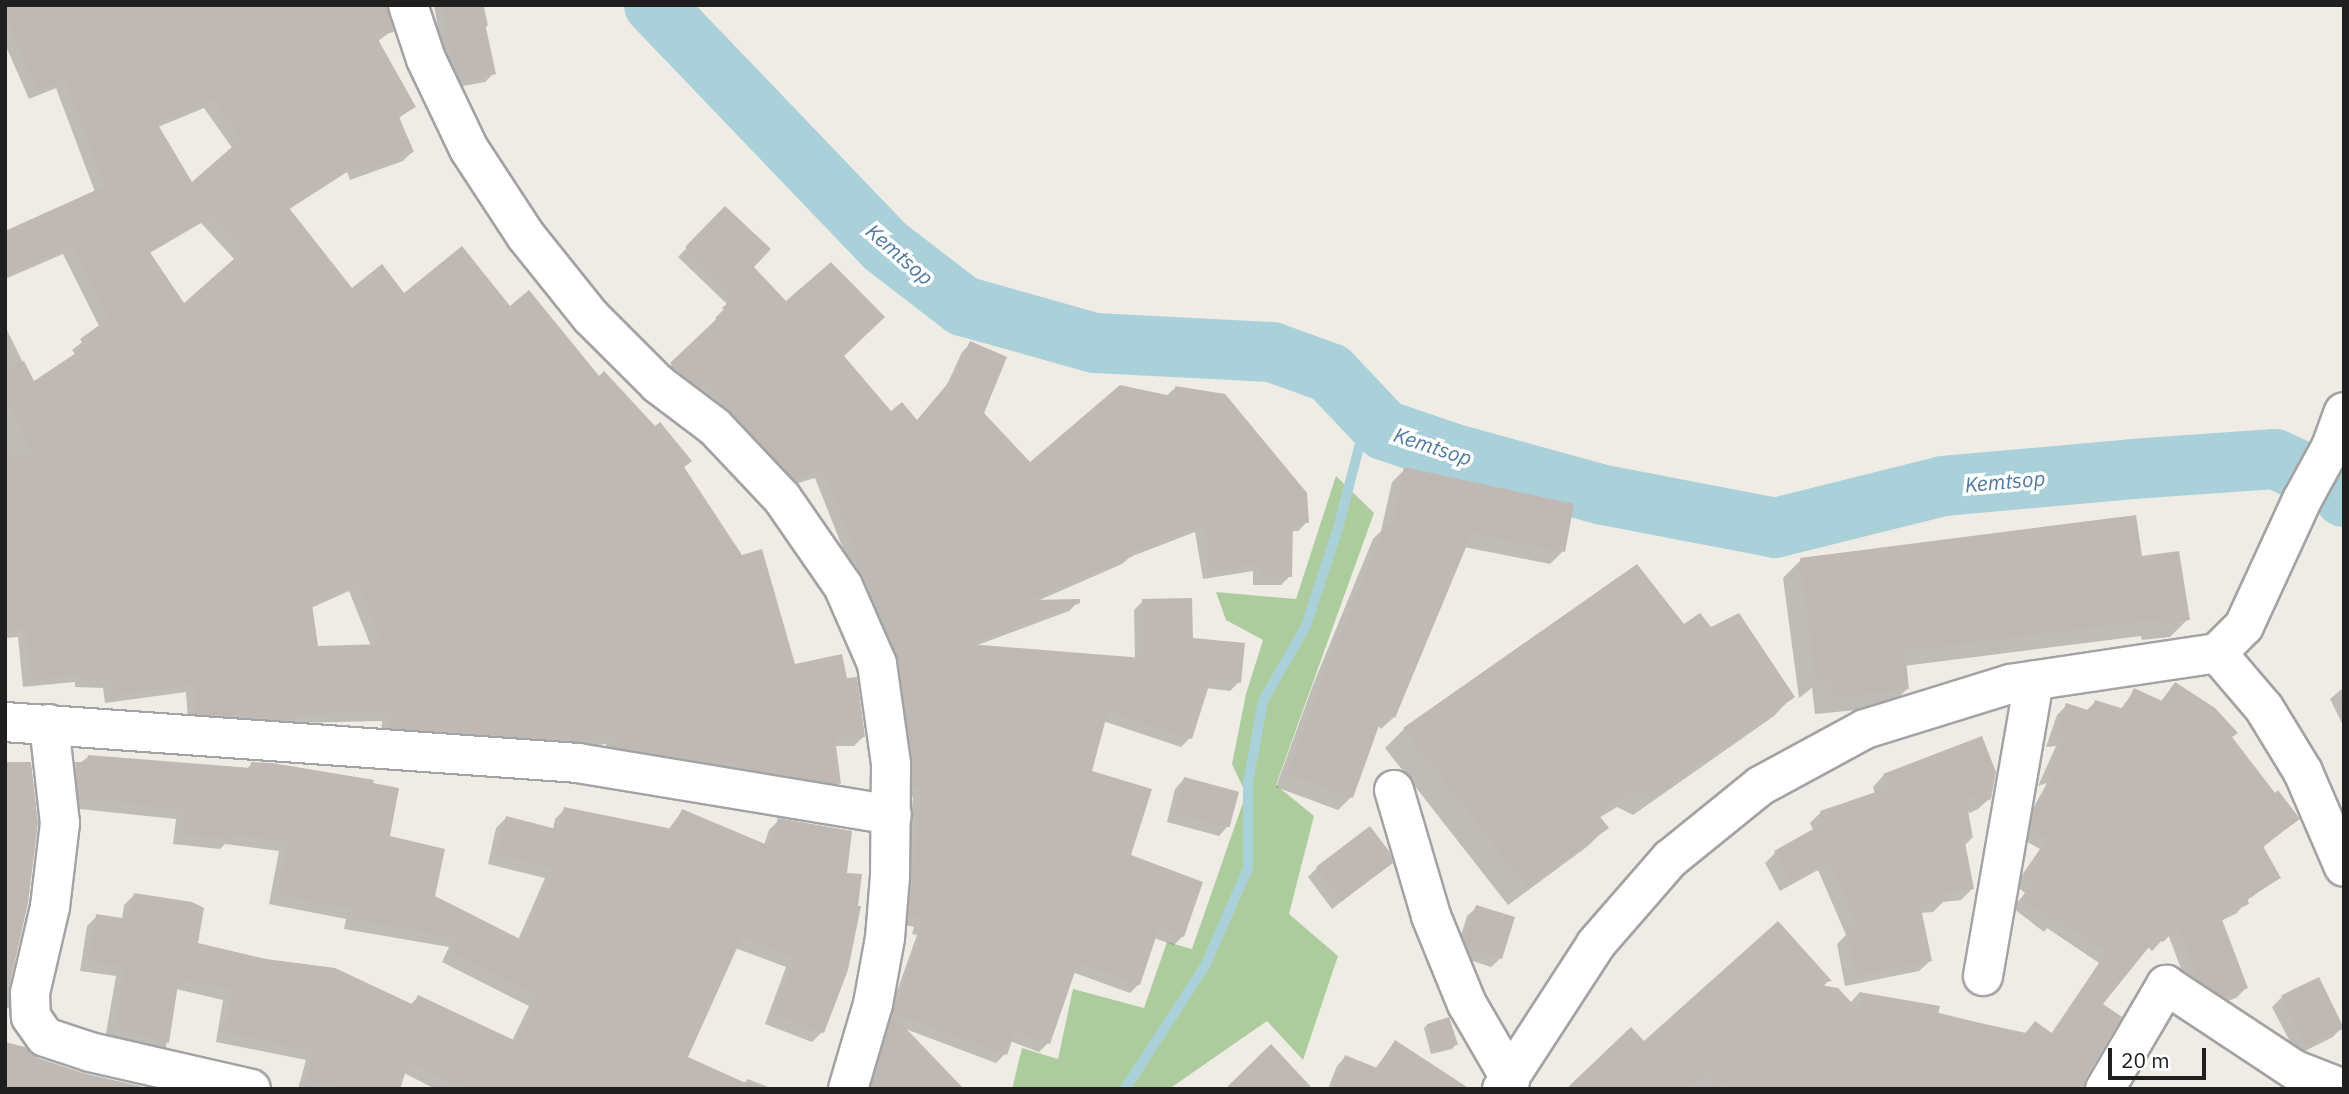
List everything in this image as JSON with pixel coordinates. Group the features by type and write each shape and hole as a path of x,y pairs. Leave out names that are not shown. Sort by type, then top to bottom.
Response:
{"street":[{"path":"408,5 426,59 469,149 526,236 592,317 658,384 715,428 782,498 843,586 877,664 891,764 892,814 885,938 873,1004 848,1089"},
{"path":"1507,1085 1596,944 1670,859 1760,786 1865,729 2010,684 2217,653 2244,626 2302,500 2331,447 2344,412"},
{"path":"2217,653 2264,708 2303,772 2344,867"},
{"path":"1983,976 2034,680"},
{"path":"5,722 49,723 578,763 892,814"},
{"path":"49,723 60,823 50,906 30,993 31,1017 46,1037 90,1052 251,1089"},
{"path":"1394,790 1431,916 1467,1004 1507,1085"},
{"path":"2105,1089 2166,985 2295,1070 2344,1089"}],"green space":[{"path":"1336,476 1374,513 1276,785 1314,816 1289,914 1338,956 1303,1060 1267,1021 1169,1089 1012,1089 1022,1048 1058,1059 1073,989 1144,1008 1167,942 1192,949 1246,794 1232,764 1246,694 1263,640 1226,620 1216,592 1296,599"}],"building":[{"path":"5,5 387,5 394,32 376,36 416,107 399,117 414,152 359,172 356,165 289,208 352,288 382,264 404,293 462,246 510,306 529,290 599,376 604,371 655,426 660,422 692,461 684,467 742,555 762,549 795,664 842,654 847,678 857,677 865,737 835,738 841,784 742,768 742,765 614,747 614,736 577,741 390,728 390,713 297,715 297,719 196,714 195,684 113,695 111,679 83,679 84,674 31,679 26,629 5,630 5,460 32,452 5,397 5,371 24,361 34,381 85,347 80,339 108,319 73,246 5,275 5,231 105,186 65,80 38,91 5,16","holes":["214,100 241,139 192,182 157,123","211,215 243,251 184,303 149,251","358,583 382,644 318,646 312,604"]},
{"path":"441,5 481,5 496,74 461,81 455,68"},
{"path":"725,206 771,249 754,267 786,301 831,262 885,317 844,356 891,411 902,402 917,420 954,376 970,341 1007,357 984,413 1030,462 1120,385 1176,397 1175,386 1225,394 1307,493 1309,523 1293,523 1292,577 1261,576 1262,563 1211,571 1204,525 1132,552 1133,556 1030,600 1080,599 1080,603 969,644 1143,658 1142,599 1192,598 1193,638 1245,643 1241,683 1211,679 1192,739 1108,711 1092,771 1152,789 1131,855 1203,882 1184,937 1159,928 1140,985 1078,963 1050,1044 1015,1032 1007,1055 893,1013 924,926 920,925 922,918 909,915 921,788 913,788 913,761 897,656 823,470 794,479 705,383 700,388 670,363 725,311 722,308 736,296 685,247"},
{"path":"1404,467 1574,504 1565,552 1472,533 1395,718 1386,706 1353,798 1288,774 1325,671 1386,524 1392,526"},
{"path":"2136,515 2142,556 2179,551 2190,620 2159,623 2159,619 1905,651 1909,689 1832,698 1829,673 1816,682 1800,558"},
{"path":"1637,564 1684,624 1700,613 1711,627 1739,613 1795,697 1653,797 1637,789 1597,813 1609,828 1527,887 1403,728"},
{"path":"2175,682 2215,708 2238,733 2232,737 2275,793 2278,790 2300,819 2263,846 2281,878 2247,898 2249,904 2221,917 2248,988 2224,997 2199,980 2178,927 2163,942 2157,937 2103,1004 2122,1017 2086,1078 2083,1089 1725,1089 1708,1070 1688,1089 1566,1089 1631,1027 1644,1041 1778,921 1832,981 1814,984 1838,988 1864,1016 1859,992 1940,1006 1938,1014 2026,1033 2035,1021 2053,1034 2107,952 2058,919 2055,923 2022,898 2034,882 2023,875 2048,839 2030,829 2033,814 2054,775 2046,778 2064,737 2054,738 2066,703 2091,711 2095,700 2124,709 2134,688 2162,701"},
{"path":"1982,736 1996,772 1991,799 1982,803 1965,793 1973,839 1963,832 1974,889 1945,892 1946,901 1920,904 1932,961 1856,976 1847,931 1859,929 1829,860 1791,881 1774,851 1824,823 1820,811 1888,788 1883,774"},
{"path":"88,755 251,768 251,762 272,763 374,780 373,783 399,788 390,836 445,849 435,896 522,940 554,868 497,854 506,816 560,830 564,807 673,829 682,809 770,846 778,818 852,831 847,873 862,874 858,906 861,906 848,970 824,1033 774,1014 795,957 742,937 688,1057 759,1089 465,1089 409,1062 400,1089 340,1089 306,1080 314,1051 225,1032 232,990 179,978 169,1043 115,1028 125,967 89,961 96,914 129,919 134,893 192,902 204,908 198,943 266,959 335,968 414,1005 418,995 516,1041 538,996 451,952 458,938 353,919 355,909 278,895 288,841 232,834 232,839 183,834 185,809 79,798 75,762 87,762"},
{"path":"5,762 31,762 38,823 28,903 9,988 9,1008 5,1007"},
{"path":"1184,777 1239,792 1229,827 1174,813"},
{"path":"1370,826 1389,851 1393,863 1342,901 1316,867"},
{"path":"1476,905 1515,917 1502,959 1467,947 1465,941"},
{"path":"2319,977 2344,1028 2306,1047 2281,995"},
{"path":"893,1015 964,1089 871,1089"},
{"path":"1449,1017 1458,1045 1436,1052 1427,1024"},
{"path":"1395,1040 1470,1089 1332,1089 1345,1055 1377,1068"},
{"path":"5,1042 25,1047 38,1058 83,1073 152,1089 5,1089"},
{"path":"1271,1044 1313,1089 1225,1089"}],"waterway":[{"name":"Kemtsop","path":"654,5 885,246 963,306 1095,343 1272,352 1330,373 1384,430 1451,453 1604,495 1775,528 1943,486 2275,459 2336,487 2344,497"},
{"path":"1125,1089 1205,966 1248,868 1248,783 1263,701 1306,626 1338,528 1368,413"}]}
